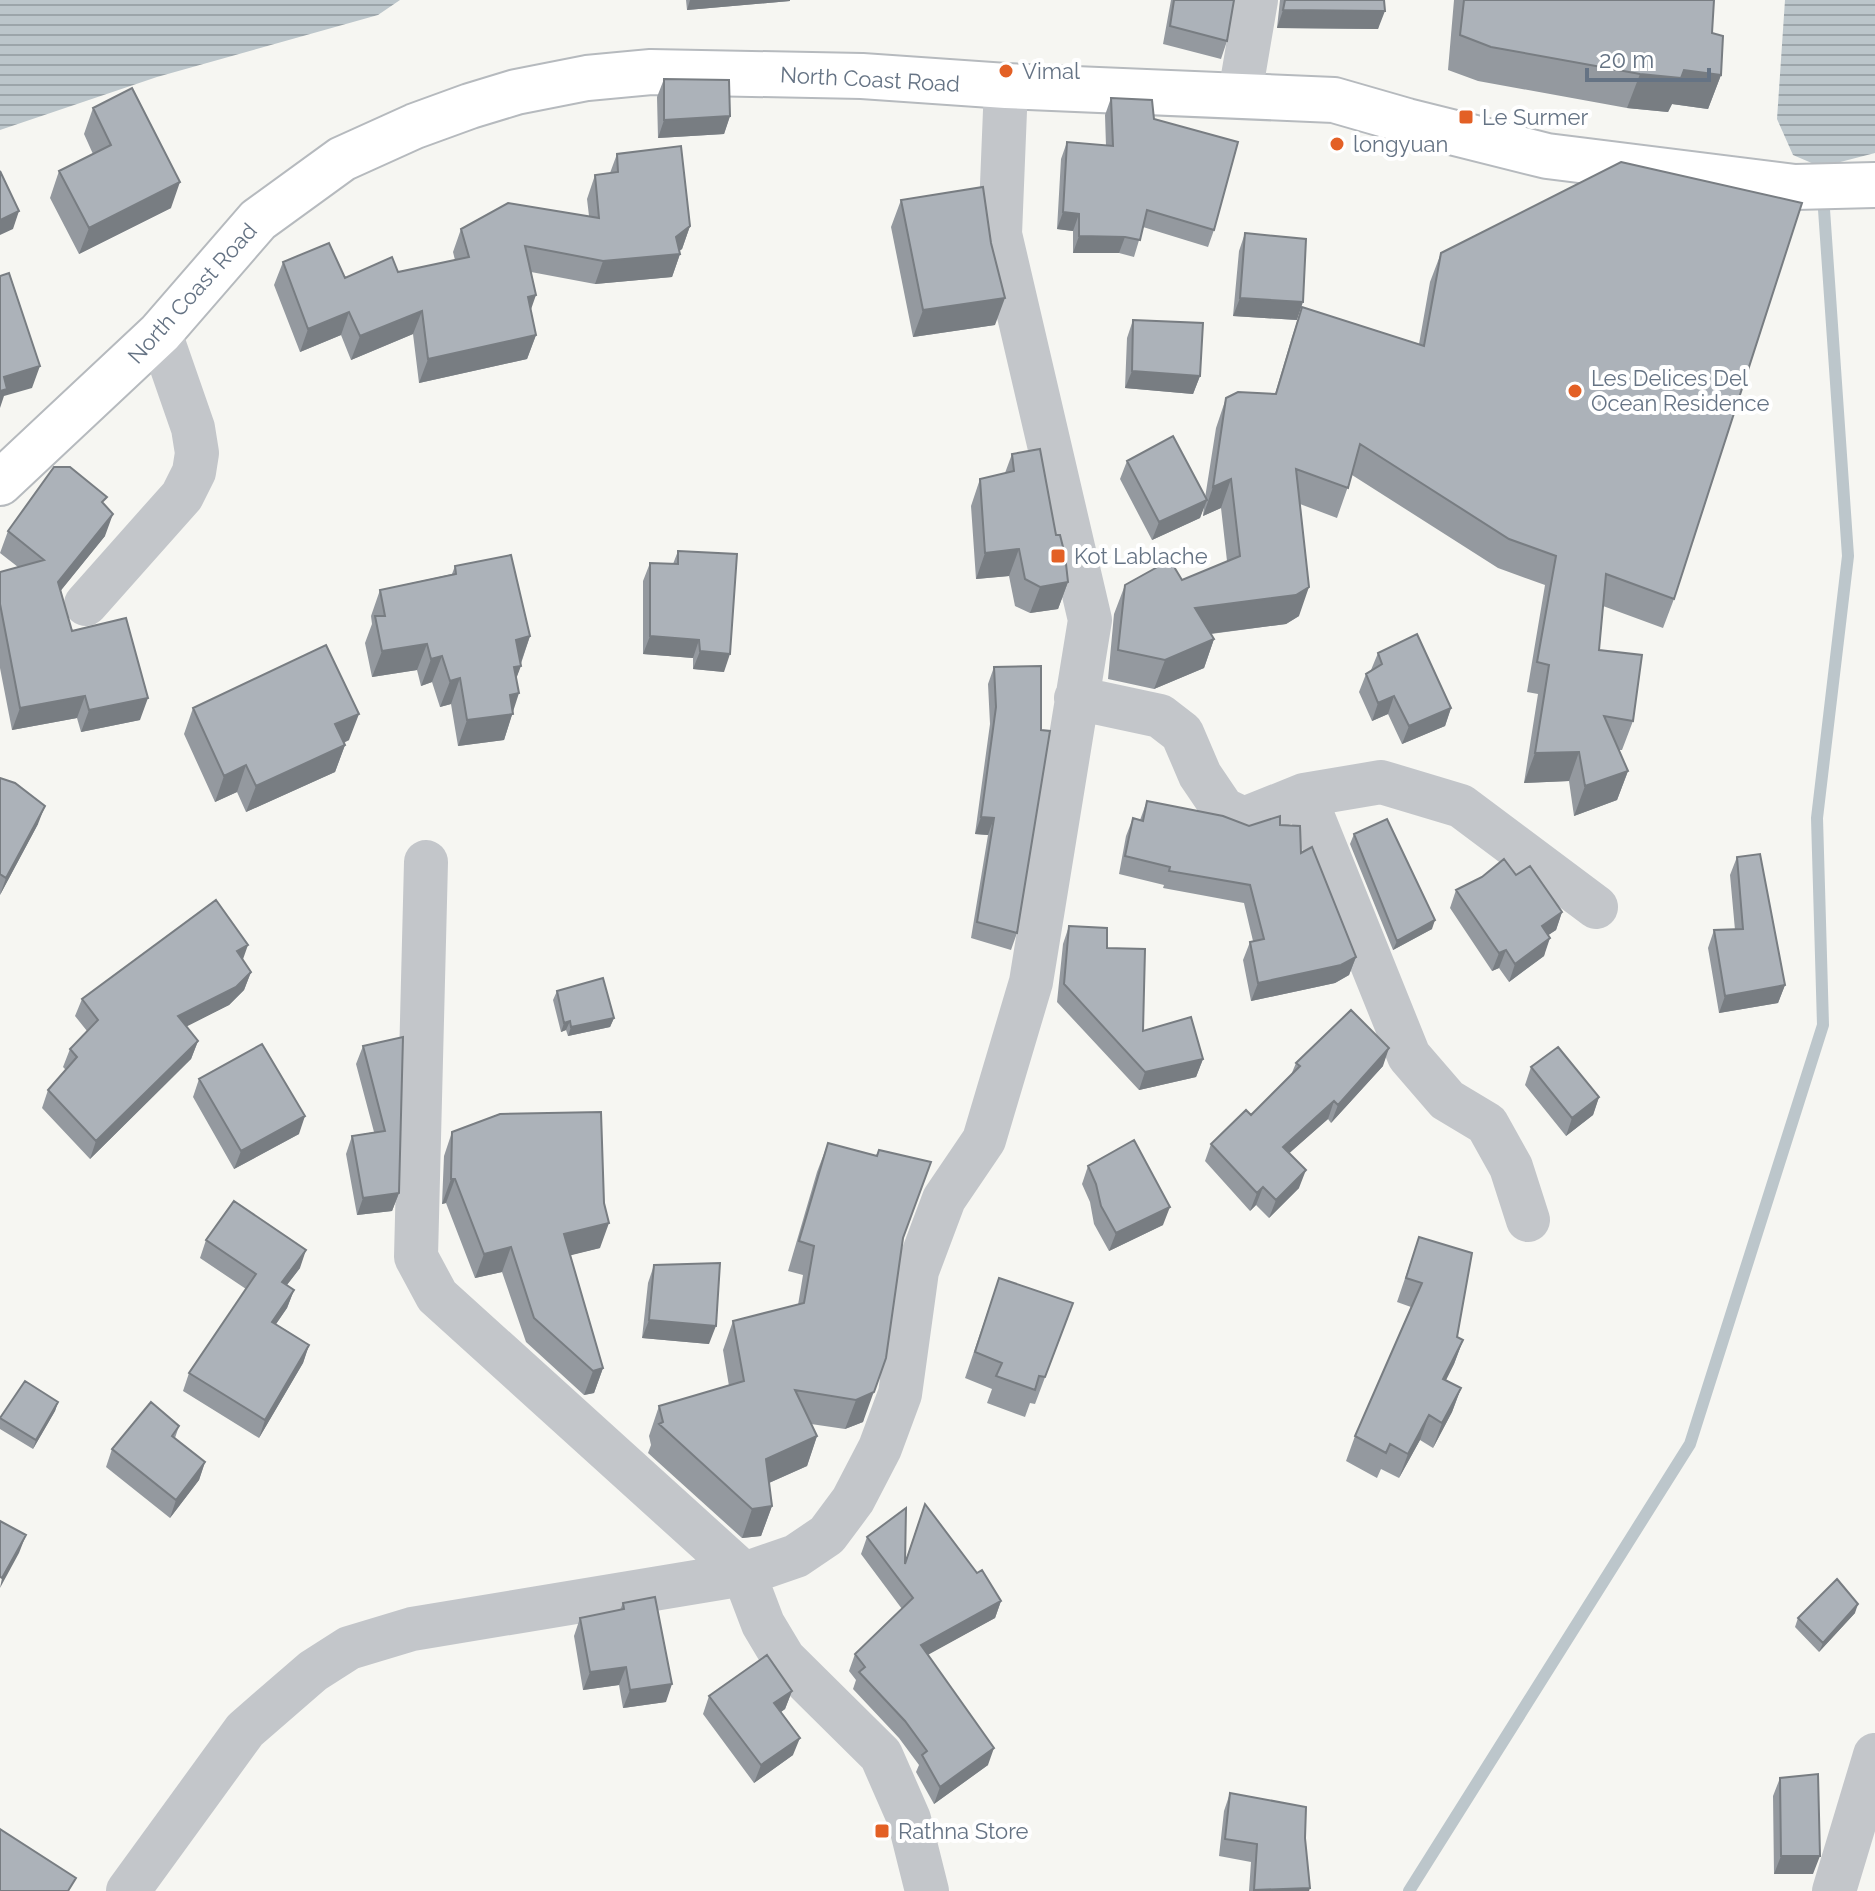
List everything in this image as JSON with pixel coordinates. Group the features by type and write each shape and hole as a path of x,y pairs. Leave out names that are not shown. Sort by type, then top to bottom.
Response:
{"main road":[{"name":"North Coast Road","path":"0,483 160,333 258,220 342,159 415,126 516,92 587,78 651,72 862,76 1006,86 1334,100 1547,156 1795,187 1862,185"}],"street":[{"path":"1240,94 1256,0"},
{"path":"128,1891 245,1730 313,1671 349,1648 412,1629 744,1574 796,1556 827,1535 853,1500 880,1448 900,1394 917,1271 944,1199 984,1140 1031,982 1090,620 1000,234 1006,86"},
{"path":"86,604 182,496 194,472 197,453 193,428 160,333"},
{"path":"1076,698 1160,716 1182,733 1200,775 1223,809 1244,819 1304,795 1381,782 1461,806 1596,907"},
{"path":"1304,795 1409,1056 1447,1100 1487,1124 1511,1167 1528,1220"},
{"path":"426,862 416,1257 437,1296 744,1574 763,1624 784,1659 881,1755 909,1819 927,1891"},
{"path":"1834,1891 1875,1755"}],"shaded area":[{"path":"0,0 400,0 378,15 157,77 0,130"},
{"path":"1785,0 1875,0 1875,153 1821,167 1793,155 1777,119"}],"building":[{"path":"1174,0 1234,0 1227,41 1170,26"},
{"path":"1285,0 1384,0 1385,11 1283,10"},
{"path":"1464,0 1714,0 1712,33 1723,36 1721,75 1684,70 1681,78 1640,74 1491,47 1460,35"},
{"path":"664,79 729,80 730,116 664,120"},
{"path":"132,88 180,182 89,228 59,171 111,145 93,108"},
{"path":"1111,98 1152,100 1154,119 1238,142 1214,230 1147,210 1140,240 1079,236 1079,214 1063,212 1067,142 1113,146"},
{"path":"681,146 690,226 676,237 680,254 603,261 525,246 536,295 528,297 536,335 428,359 422,311 360,336 349,312 308,329 283,262 329,243 345,278 392,257 398,272 469,257 461,229 508,203 599,218 595,175 618,172 617,154"},
{"name":"Les Delices Del Ocean Residence","path":"1621,162 1802,203 1674,599 1606,574 1599,650 1642,655 1633,721 1604,716 1628,771 1585,786 1579,752 1535,753 1549,665 1537,662 1556,556 1509,539 1360,444 1348,488 1296,469 1309,587 1296,595 1195,608 1214,639 1165,660 1118,650 1125,585 1170,560 1182,580 1240,556 1231,479 1213,487 1226,398 1238,392 1276,394 1302,307 1424,346 1441,253"},
{"path":"0,171 19,211 0,220"},
{"path":"983,187 991,243 1005,298 923,310 901,200"},
{"path":"1245,233 1306,239 1303,302 1240,298"},
{"path":"9,273 40,366 4,377 7,389 0,391 0,276"},
{"path":"1133,320 1203,323 1200,376 1132,371"},
{"path":"1173,436 1207,500 1159,522 1127,461"},
{"path":"1040,449 1056,535 1060,535 1065,555 1068,582 1040,587 1025,579 1019,549 985,553 980,479 1014,471 1012,454"},
{"path":"54,467 70,467 107,497 102,502 113,514 58,582 72,631 126,618 148,698 89,710 85,696 20,708 0,604 0,572 44,560 8,531"},
{"path":"678,551 737,554 730,654 700,651 699,640 650,636 650,563 678,564"},
{"path":"511,555 530,636 516,640 521,666 514,667 519,693 510,695 513,714 467,720 460,678 450,681 442,656 431,659 427,644 382,651 375,616 385,616 380,590 456,574 455,566"},
{"path":"1417,634 1451,708 1409,726 1394,696 1378,703 1366,674 1382,664 1378,653"},
{"path":"326,645 359,714 335,724 345,745 256,786 246,765 224,776 193,708"},
{"path":"1041,666 1041,730 1050,731 1017,933 977,922 994,818 981,817 996,707 994,667"},
{"path":"0,778 15,783 45,806 6,878 0,874"},
{"path":"1147,801 1223,816 1249,826 1280,816 1280,825 1300,826 1301,853 1312,847 1356,957 1341,965 1258,983 1250,942 1264,939 1250,885 1169,871 1170,867 1125,856 1133,818 1143,821"},
{"path":"1387,819 1435,920 1397,941 1354,834"},
{"path":"1760,854 1785,985 1725,996 1714,930 1743,929 1737,857"},
{"path":"1504,859 1516,875 1530,866 1562,912 1542,926 1550,938 1515,964 1506,950 1499,953 1456,890 1482,877"},
{"path":"216,900 248,945 237,951 251,972 236,987 178,1016 198,1041 96,1141 48,1090 77,1057 70,1049 98,1020 82,999"},
{"path":"1069,926 1107,928 1107,948 1145,949 1143,1031 1191,1017 1203,1059 1145,1072 1064,984"},
{"path":"603,978 614,1018 571,1027 570,1021 564,1023 557,991"},
{"path":"1351,1010 1389,1048 1338,1105 1334,1101 1283,1147 1306,1170 1276,1200 1263,1187 1257,1193 1211,1144 1246,1110 1251,1115 1300,1066 1296,1063"},
{"path":"403,1037 399,1193 363,1198 352,1136 385,1131 363,1046"},
{"path":"262,1044 305,1116 241,1151 199,1079"},
{"path":"1558,1047 1599,1097 1572,1118 1531,1067"},
{"path":"601,1112 604,1203 609,1223 564,1234 603,1368 593,1371 534,1318 511,1247 484,1254 455,1179 451,1179 452,1132 500,1114"},
{"path":"1134,1140 1170,1207 1116,1233 1101,1206 1088,1166"},
{"path":"828,1143 877,1156 879,1150 931,1162 903,1238 886,1358 874,1392 856,1400 795,1390 817,1436 766,1459 772,1506 752,1509 659,1424 663,1422 659,1406 744,1381 733,1321 804,1303 814,1246 799,1241"},
{"path":"234,1201 306,1250 282,1282 294,1290 272,1322 309,1345 265,1420 189,1373 256,1274 206,1240"},
{"path":"1419,1237 1472,1253 1457,1337 1463,1340 1443,1379 1461,1388 1442,1423 1429,1415 1408,1454 1390,1444 1386,1453 1355,1436 1422,1283 1406,1278"},
{"path":"720,1263 716,1326 649,1320 654,1265"},
{"path":"999,1278 1073,1303 1045,1377 1039,1376 1035,1390 996,1376 1002,1363 975,1352"},
{"path":"25,1381 58,1402 36,1440 0,1418"},
{"path":"151,1402 179,1426 172,1436 205,1462 176,1500 112,1449"},
{"path":"925,1504 977,1573 982,1570 1001,1601 921,1645 994,1748 940,1787 922,1755 927,1751 905,1721 859,1672 865,1667 855,1654 913,1598 867,1537 906,1508 905,1564"},
{"path":"0,1521 26,1535 2,1578 0,1577"},
{"path":"1837,1579 1858,1604 1823,1643 1798,1618"},
{"path":"655,1597 672,1684 630,1690 626,1667 590,1672 580,1618 624,1609 623,1603"},
{"path":"767,1655 792,1691 774,1703 800,1738 761,1765 709,1696"},
{"path":"1818,1774 1820,1856 1781,1856 1780,1778"},
{"path":"1230,1793 1306,1807 1305,1838 1310,1888 1254,1890 1257,1844 1225,1839"},
{"path":"0,1829 76,1878 68,1891 0,1891"}],"waterway":[{"path":"1409,1891 1690,1444 1823,1025 1817,818 1848,556 1823,195"}],"place":[{"name":"Vimal","path":"1006,71"},
{"name":"Le Surmer","path":"1466,117"},
{"name":"longyuan","path":"1337,144"},
{"name":"Les Delices Del Ocean Residence","path":"1575,391"},
{"name":"Kot Lablache","path":"1058,556"},
{"name":"Rathna Store","path":"882,1831"}]}
